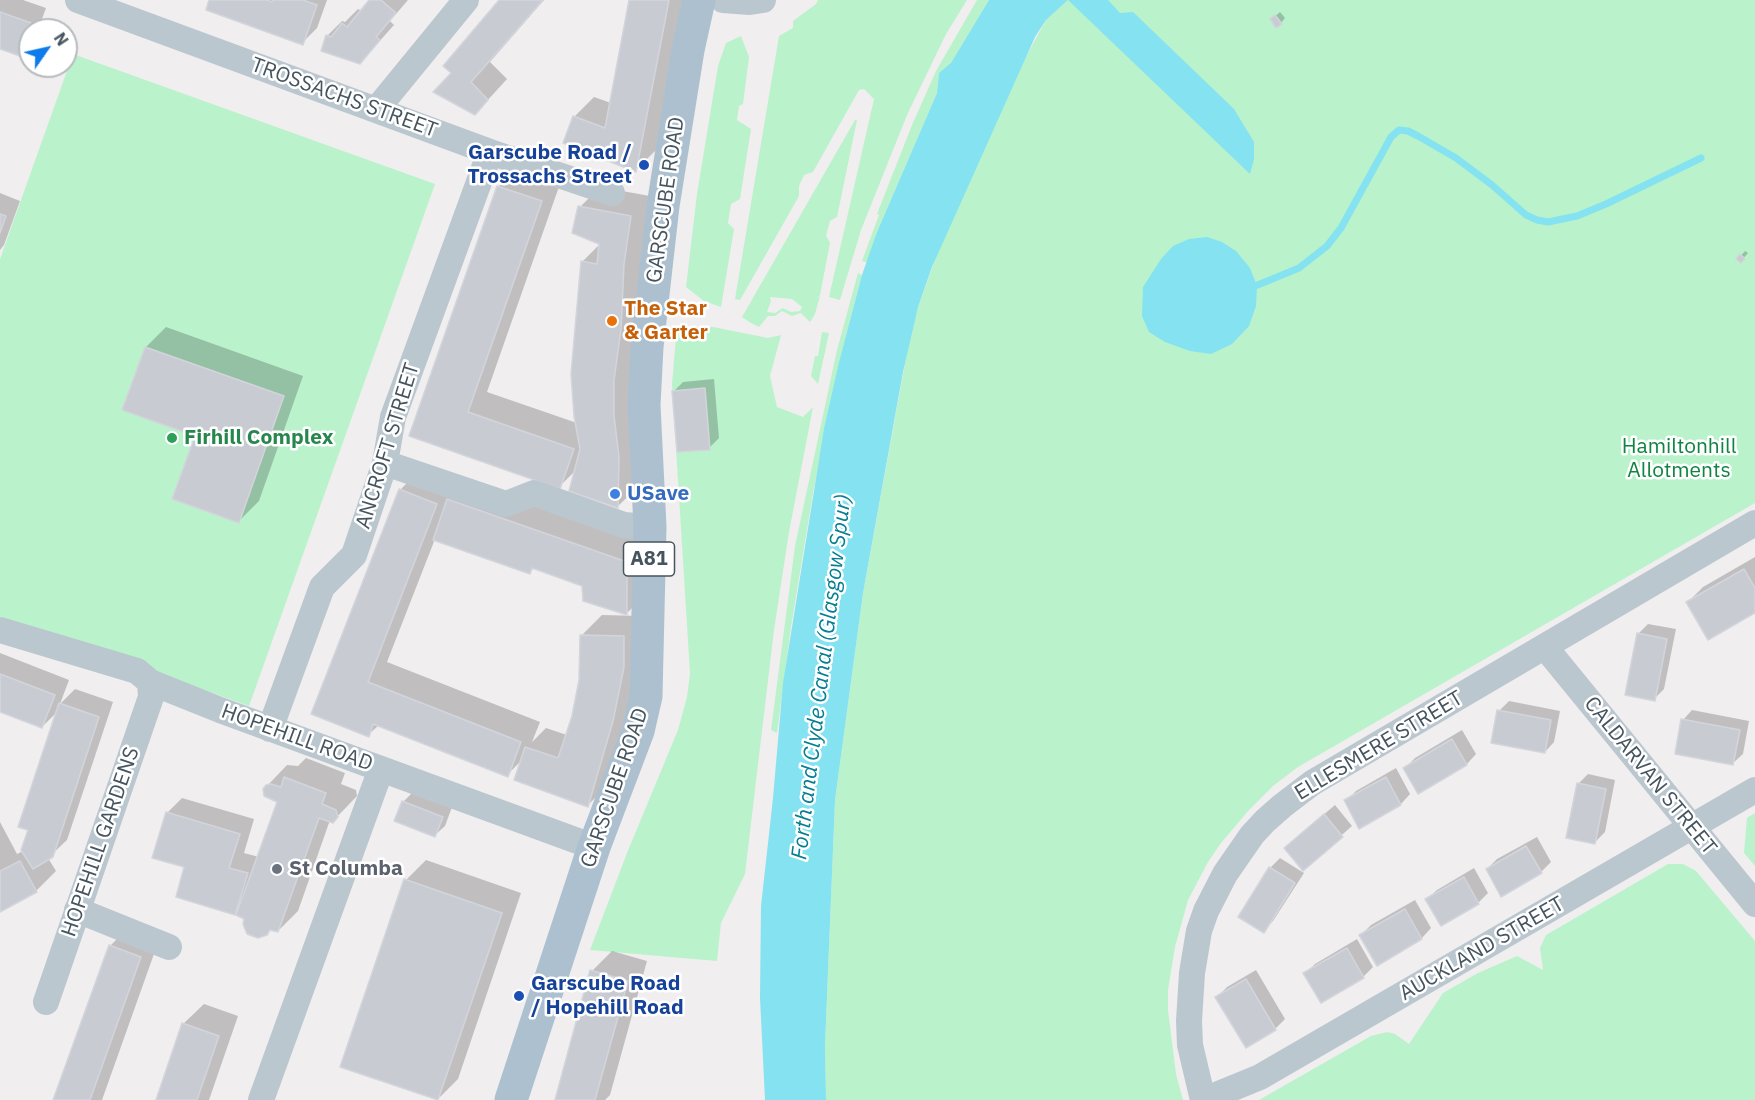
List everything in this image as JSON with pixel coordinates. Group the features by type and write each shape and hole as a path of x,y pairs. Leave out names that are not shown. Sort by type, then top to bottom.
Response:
{"main road":[{"name":"GARSCUBE ROAD","path":"511,1100 594,847 638,731 646,696 650,527 644,405 647,347 663,206 688,50 699,0"}],"street":[{"name":"TROSSACHS STREET","path":"78,0 490,152 612,193"},
{"path":"376,110 466,0"},
{"path":"723,0 750,2 762,0"},
{"name":"ANCROFT STREET","path":"270,729 322,587 354,555 385,463 393,417 490,152"},
{"path":"385,463 506,504 534,493 624,525 650,527"},
{"name":"ELLESMERE STREET","path":"1204,1100 1190,1045 1189,996 1199,931 1206,911 1225,874 1252,835 1282,806 1312,783 1755,524"},
{"name":"HOPEHILL ROAD","path":"0,630 137,671 150,682 220,710 594,847"},
{"name":"CALDARVAN STREET","path":"1545,647 1755,904"},
{"name":"HOPEHILL GARDENS","path":"46,1002 151,697 150,682"},
{"path":"261,1100 381,769"},
{"name":"AUCKLAND STREET","path":"1204,1100 1260,1077 1755,790"},
{"path":"77,910 169,947"}],"green space":[{"path":"818,0 967,0 946,34 907,115 861,230 840,300 829,297 874,99 864,89 859,90 813,172 804,175 799,186 799,196 740,300 735,299 779,36 793,28 793,21"},
{"path":"977,0 989,0 951,64 939,73 937,93 877,232 868,263 862,261 879,215 877,214 912,125 936,71"},
{"name":"Hamiltonhill Allotments","path":"1068,0 1755,0 1755,503 1298,767 1273,786 1248,811 1208,862 1188,900 1175,947 1168,990 1168,1010 1176,1074 1183,1100 826,1100 825,1045 835,800 863,593 910,336 943,238 1024,60 1046,20"},
{"path":"741,36 749,57 743,104 739,106 737,120 751,129 740,199 731,204 728,223 734,229 721,307 704,301 686,287 697,194 718,66 726,43"},
{"name":"Firhill Complex","path":"78,56 435,184 249,706 0,617 0,259 64,78 78,78"},
{"path":"857,120 837,217 830,221 826,236 830,243 820,295 816,298 820,296 815,314 810,322 801,313 792,316 782,311 775,316 768,316 759,327 742,317","holes":["770,297 792,299 802,307 800,311 791,312 783,308 775,313 767,312"]},
{"path":"858,273 862,275 839,362 813,493 791,627 777,733 771,730 795,546 837,350"},
{"path":"677,326 713,327 768,338 781,335 770,376 777,407 803,417 813,407 789,532 774,630 745,874 721,923 717,961 590,950 678,730 687,697 690,673 672,384"},
{"path":"822,332 829,333 818,384 811,376 815,356 818,356"},
{"path":"1755,813 1755,866 1744,853 1747,818"},
{"path":"1668,864 1683,864 1696,871 1755,941 1755,1100 1259,1100 1371,1036 1387,1032 1395,1034 1409,1044 1443,993 1478,973 1517,956 1543,970 1540,948 1546,935"}],"water":[{"name":"Forth and Clyde Canal (Glasgow Spur)","path":"989,0 1068,0 1046,20 1035,37 932,267 918,307 903,372 863,593 835,800 825,1045 826,1100 765,1100 760,998 761,906 783,683 824,429 862,275 877,232 937,93 939,73 951,63"},
{"path":"1068,0 1108,0 1120,13 1133,12 1234,109 1254,142 1254,159 1250,174"},
{"path":"1207,237 1222,242 1236,251 1250,268 1257,286 1256,306 1249,326 1232,344 1211,354 1190,351 1165,342 1149,332 1142,316 1143,287 1161,259 1173,246 1189,239"}],"building":[{"path":"209,0 267,0 272,2 273,0 303,0 317,5 303,45 206,10"},
{"path":"369,0 381,0 396,13 376,37 380,40 360,64 321,51 326,35 331,37 342,23 347,27"},
{"path":"499,0 543,0 471,82 488,100 475,115 433,92 451,73 443,66"},
{"path":"629,0 669,0 636,172 563,143 573,116 605,128"},
{"path":"0,12 18,18 18,55 0,49"},
{"path":"1275,15 1282,24 1276,28 1270,19"},
{"path":"497,186 542,201 468,412 574,449 560,489 409,436"},
{"path":"578,206 631,216 624,264 621,329 614,380 614,416 619,457 618,508 569,491 580,449 574,416 571,374 581,261 597,264 599,244 572,233"},
{"path":"0,214 6,216 0,233"},
{"path":"1740,254 1745,259 1741,263 1736,259"},
{"path":"145,347 284,396 239,523 172,499 195,436 122,410"},
{"path":"705,388 710,450 677,452 672,391"},
{"path":"399,489 437,504 368,682 521,742 508,777 373,724 369,737 311,714"},
{"path":"447,499 627,562 627,615 583,601 582,586 532,568 530,574 433,540"},
{"path":"1744,569 1755,588 1755,613 1708,640 1686,602"},
{"path":"1637,633 1667,639 1655,701 1625,695"},
{"path":"580,635 624,636 624,667 613,721 588,807 514,780 525,747 558,758 572,716 579,680"},
{"path":"0,674 55,695 42,728 0,712"},
{"path":"59,703 99,717 53,857 33,869 21,850 28,830 18,827"},
{"path":"1497,710 1551,720 1545,753 1491,743"},
{"path":"1681,719 1740,730 1733,765 1675,754"},
{"path":"1452,739 1467,765 1418,794 1403,768"},
{"name":"St Columba","path":"284,777 326,793 322,804 336,810 338,817 333,823 319,818 278,932 270,930 267,935 258,938 247,934 243,924 244,919 236,915 277,802 264,796 263,789 266,785 271,784 281,787"},
{"path":"1386,777 1401,805 1359,829 1344,800"},
{"path":"1577,783 1606,789 1595,844 1566,838"},
{"path":"402,801 443,817 435,837 394,821"},
{"path":"166,812 240,834 229,868 248,873 235,915 176,897 184,867 152,858"},
{"path":"1324,814 1343,837 1303,871 1284,848"},
{"path":"1526,846 1542,873 1501,897 1486,869"},
{"path":"20,861 37,892 0,912 0,871"},
{"path":"1269,867 1295,883 1264,933 1238,917"},
{"path":"1464,877 1479,904 1441,926 1425,899"},
{"path":"404,879 502,913 438,1100 340,1067"},
{"path":"1405,909 1422,939 1377,966 1359,935"},
{"path":"109,945 141,957 90,1100 53,1100"},
{"path":"1347,948 1364,978 1321,1003 1303,973"},
{"path":"590,970 628,981 595,1100 555,1100"},
{"path":"1246,979 1276,1030 1246,1048 1215,997"},
{"path":"182,1023 219,1036 197,1100 156,1100"}],"waterway":[{"path":"1248,289 1299,268 1327,246 1341,228 1391,137 1399,130 1408,131 1456,158 1526,215 1548,222 1577,216 1606,204 1701,158"}],"place":[{"name":"Garscube Road / Trossachs Street","path":"644,165"},
{"name":"The Star & Garter","path":"612,321"},
{"name":"Firhill Complex","path":"172,438"},
{"name":"USave","path":"615,494"},
{"name":"St Columba","path":"277,869"},
{"name":"Garscube Road / Hopehill Road","path":"519,996"}]}
